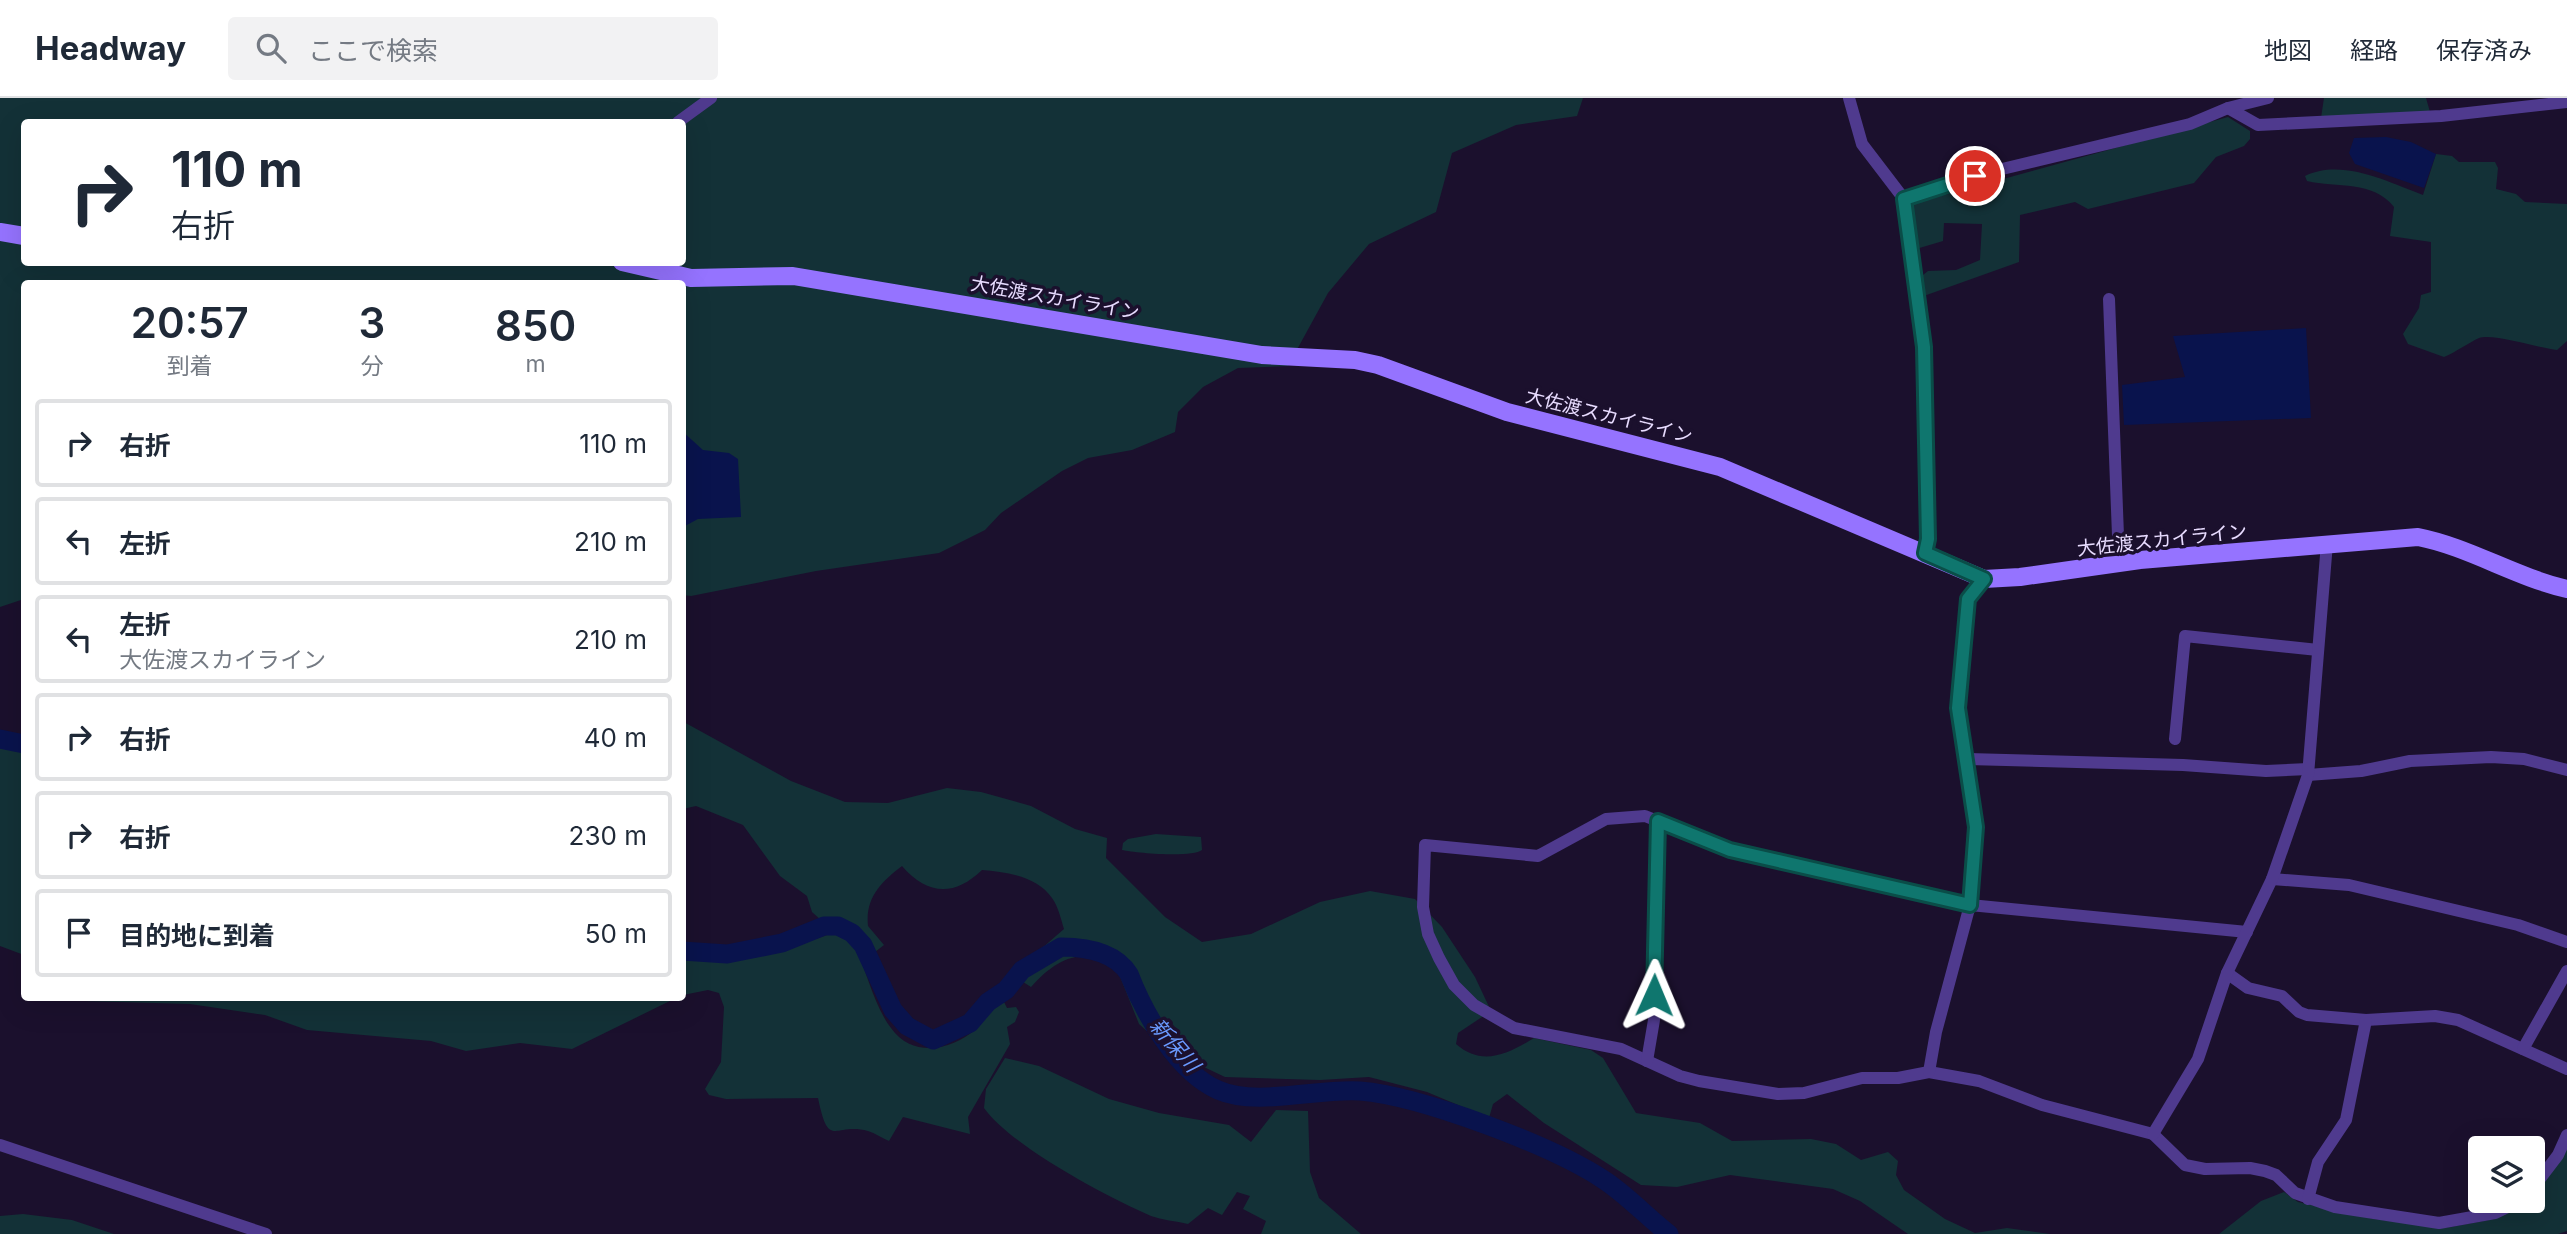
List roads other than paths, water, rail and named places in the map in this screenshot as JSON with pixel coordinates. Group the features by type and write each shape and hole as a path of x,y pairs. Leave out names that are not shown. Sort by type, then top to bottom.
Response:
{"street":[{"path":"682,119 711,98"},
{"path":"1849,98 1862,144 1904,199 1924,347 1928,539 1925,553"},
{"path":"1904,199 1952,181 2190,124 2228,108 2268,98"},
{"path":"2228,108 2258,125 2441,116 2567,102"},
{"path":"0,232 21,236"},
{"name":"大佐渡スカイライン","path":"639,266 691,278 793,276 1262,355 1355,359 1507,412 1720,467 1984,579 2020,577 2119,562 2418,537 2438,541 2515,572 2567,589"},
{"path":"2109,299 2119,562"},
{"path":"2153,1134 2198,1059 2227,973 2272,879 2308,772 2327,543"},
{"path":"1929,1072 1938,1021 1970,905 1976,827 1968,759 1958,708 1968,599 1984,579"},
{"path":"2175,739 2185,636 2318,650"},
{"path":"1968,759 2183,765 2308,772 2361,771 2410,761 2491,757 2524,759 2567,770"},
{"path":"2247,932 1970,905 1730,850 1644,816 1606,819 1538,856 1425,845 1423,907 1428,934 1454,985 1474,1005 1514,1028 1621,1049 1699,1081 1778,1094 1804,1093 1862,1078 1898,1078 1929,1072 1979,1081 2042,1105 2153,1134 2185,1165 2205,1169 2250,1168 2265,1171 2308,1199 2334,1207 2439,1223 2495,1213"},
{"path":"1647,1061 1654,1020 1658,821"},
{"path":"2272,879 2349,885 2518,926 2567,942"},
{"path":"2523,1049 2567,971"},
{"path":"2227,973 2248,988 2283,996 2299,1012 2306,1015 2366,1020 2435,1016 2458,1020 2567,1069"},
{"path":"2308,1199 2318,1162 2346,1120 2366,1020"},
{"path":"2545,1172 2558,1155 2567,1135"},
{"path":"0,1145 266,1234"}],"waterway":[{"name":"新保川","path":"0,739 21,743"},
{"name":"新保川","path":"686,951 727,954 782,943 824,926 838,926 852,933 863,945 893,1010 907,1026 933,1040 970,1023 988,1002 1006,990 1022,970 1061,947 1099,952 1116,960 1129,974 1143,1006 1176,1056 1189,1070 1218,1090 1250,1097 1360,1091 1451,1112 1520,1138 1581,1167 1612,1186 1669,1234"}]}
